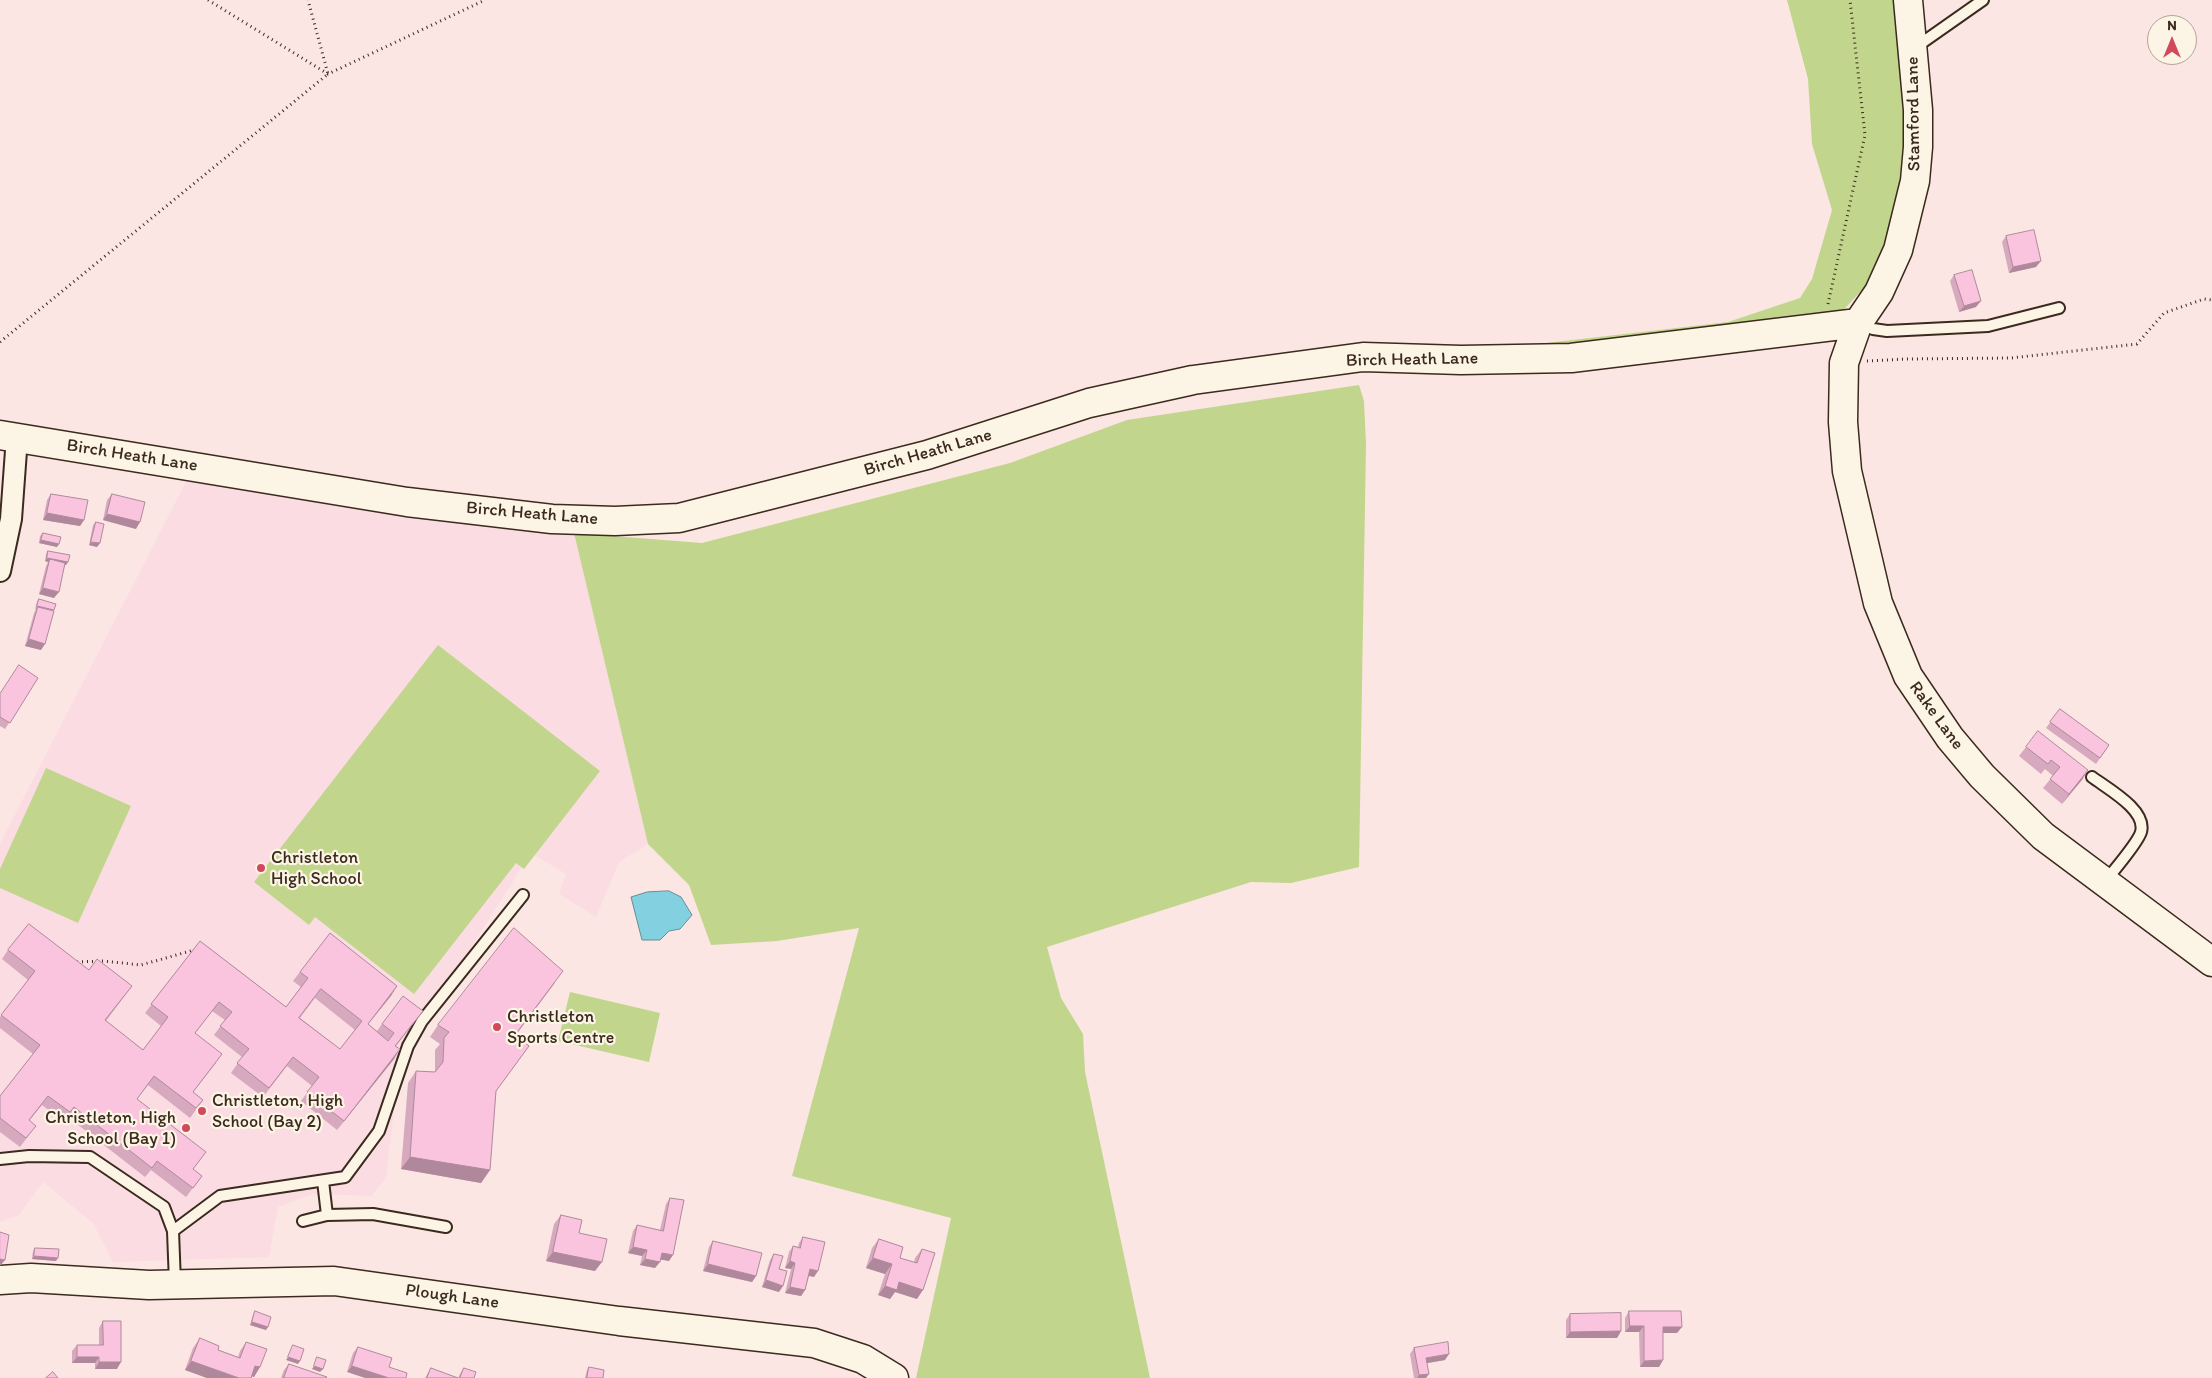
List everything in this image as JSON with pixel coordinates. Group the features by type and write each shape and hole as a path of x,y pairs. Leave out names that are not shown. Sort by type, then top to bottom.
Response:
{"street":[{"name":"Stamford Lane","path":"1844,363 1858,323 1879,292 1898,250 1915,181 1918,147 1918,110 1908,0"},
{"name":"Birch Heath Lane","path":"9,436 407,502 552,519 615,521 679,518 927,456 1089,403 1193,380 1363,357 1462,360 1571,358 1822,329 1858,323"},
{"name":"Rake Lane","path":"1844,363 1843,422 1847,471 1878,603 1908,676 1950,738 1982,776 2043,836 2212,962"},
{"path":"0,571 11,519 9,436"},
{"name":"Plough Lane","path":"0,1280 31,1278 149,1285 334,1281 619,1321 814,1343 863,1359 894,1378"}],"lane":[{"path":"1913,49 1983,0"},
{"path":"1858,323 1873,329 1887,331 1988,326 2059,308"},
{"path":"2092,777 2137,812 2142,822 2141,833 2104,883"},
{"path":"172,1231 220,1196 345,1177 379,1131 408,1046 422,1021 523,895"},
{"path":"0,1160 29,1156 90,1157 164,1207 172,1231 176,1284"},
{"path":"323,1181 327,1215"},
{"path":"304,1221 327,1215 373,1214 446,1228"}],"path":[{"path":"208,0 328,74"},
{"path":"308,0 328,74"},
{"path":"0,342 328,74 484,0"},
{"path":"1822,329 1865,135 1850,0"},
{"path":"1844,363 1906,359 2011,358 2136,344 2164,313 2204,299 2212,300"},
{"path":"70,964 103,961 141,966 194,950"}],"shaded area":[{"name":"Christleton High School","path":"188,478 574,533 648,844 619,862 596,917 559,894 566,874 531,853 400,1059 386,1178 371,1196 312,1194 278,1207 269,1257 113,1262 93,1223 43,1182 19,1215 0,1222 0,844"}],"green space":[{"path":"1787,0 1899,0 1910,104 1899,213 1876,275 1836,318 1654,342 1460,353 1728,322 1800,298 1812,279 1832,210 1812,144 1808,79"},
{"path":"1359,385 1364,401 1366,444 1359,867 1291,883 1251,882 1047,947 1061,998 1083,1034 1085,1072 1150,1378 916,1378 951,1218 792,1176 859,928 777,941 711,945 689,885 648,844 574,533 702,543 1010,463 1127,420"},
{"path":"438,645 600,771 524,869 516,863 414,994 315,917 309,925 254,882"},
{"path":"46,768 131,806 78,923 0,888 0,869"},
{"path":"570,992 660,1013 649,1062 558,1041"}],"water":[{"path":"669,891 681,897 692,915 680,929 669,931 660,940 642,940 631,897 647,892"}],"building":[{"path":"2034,230 2041,261 2013,267 2006,236"},
{"path":"1972,270 1981,301 1964,306 1954,275"},
{"path":"51,494 88,500 84,520 47,513"},
{"path":"112,494 145,502 140,522 107,514"},
{"path":"96,522 104,524 100,543 91,542"},
{"path":"43,533 61,537 59,544 41,540"},
{"path":"48,551 70,555 68,562 47,558"},
{"path":"50,559 65,563 59,592 43,588"},
{"path":"39,599 56,604 54,610 37,606"},
{"path":"38,607 54,611 45,644 29,639"},
{"path":"19,665 38,678 10,723 0,717 0,694"},
{"path":"2060,709 2109,745 2100,758 2050,722"},
{"path":"2038,731 2088,770 2069,794 2050,779 2060,767 2051,760 2048,764 2026,747"},
{"path":"29,924 89,970 97,959 132,986 105,1020 143,1050 168,1017 151,1004 200,941 286,1007 308,978 300,972 330,933 397,986 368,1024 388,1041 394,1033 382,1024 403,996 423,1011 395,1046 400,1049 344,1121 307,1092 319,1077 293,1057 269,1088 237,1063 249,1049 220,1026 232,1012 219,1002 195,1033 222,1054 193,1092 203,1100 196,1108 154,1076 137,1099 206,1152 193,1169 202,1176 193,1188 157,1161 152,1168 74,1107 70,1112 48,1096 29,1120 36,1126 26,1138 0,1118 0,1096 40,1045 1,1015 35,971 8,950","holes":["321,989 362,1021 340,1049 299,1018"]},
{"path":"514,928 563,971 515,1035 529,1046 496,1091 490,1170 410,1157 416,1071 435,1072 443,1062 444,1038 449,1032 438,1025"},
{"path":"670,1198 684,1200 673,1255 662,1253 660,1262 645,1259 647,1250 633,1247 637,1225 663,1231"},
{"path":"561,1215 582,1220 579,1233 607,1239 602,1262 553,1252"},
{"path":"0,1232 9,1235 5,1260 0,1259"},
{"path":"803,1237 825,1242 818,1271 810,1269 805,1290 790,1287 795,1263 790,1261 793,1246 800,1248"},
{"path":"879,1239 903,1247 900,1258 917,1263 922,1249 935,1253 923,1290 899,1282 897,1290 885,1286 892,1264 873,1258"},
{"path":"713,1241 762,1253 756,1276 708,1264"},
{"path":"35,1248 59,1249 58,1258 34,1256"},
{"path":"774,1254 783,1256 779,1269 787,1271 783,1286 766,1280"},
{"path":"255,1311 271,1317 268,1327 252,1322"},
{"path":"1629,1311 1681,1311 1682,1327 1663,1327 1663,1360 1644,1361 1644,1326 1630,1326"},
{"path":"1621,1313 1621,1331 1570,1332 1570,1314"},
{"path":"103,1321 121,1321 121,1362 99,1362 99,1357 77,1357 77,1345 103,1345"},
{"path":"200,1338 219,1346 218,1350 240,1358 246,1342 267,1349 260,1367 255,1366 251,1378 239,1378 191,1361"},
{"path":"1448,1342 1449,1354 1426,1358 1429,1374 1419,1375 1414,1348"},
{"path":"293,1345 304,1349 300,1361 288,1357"},
{"path":"358,1347 392,1358 389,1367 407,1373 406,1378 389,1378 352,1366"},
{"path":"317,1357 326,1360 323,1369 314,1366"},
{"path":"289,1364 327,1377 284,1378"},
{"path":"589,1367 604,1370 603,1378 587,1378"},
{"path":"431,1368 458,1378 427,1378"},
{"path":"464,1368 476,1372 474,1378 460,1378"},
{"path":"53,1372 58,1378 46,1378"}],"place":[{"name":"Christleton High School","path":"261,868"},
{"name":"Christleton Sports Centre","path":"497,1027"},
{"name":"Christleton, High School (Bay 2)","path":"202,1111"},
{"name":"Christleton, High School (Bay 1)","path":"186,1128"}]}
